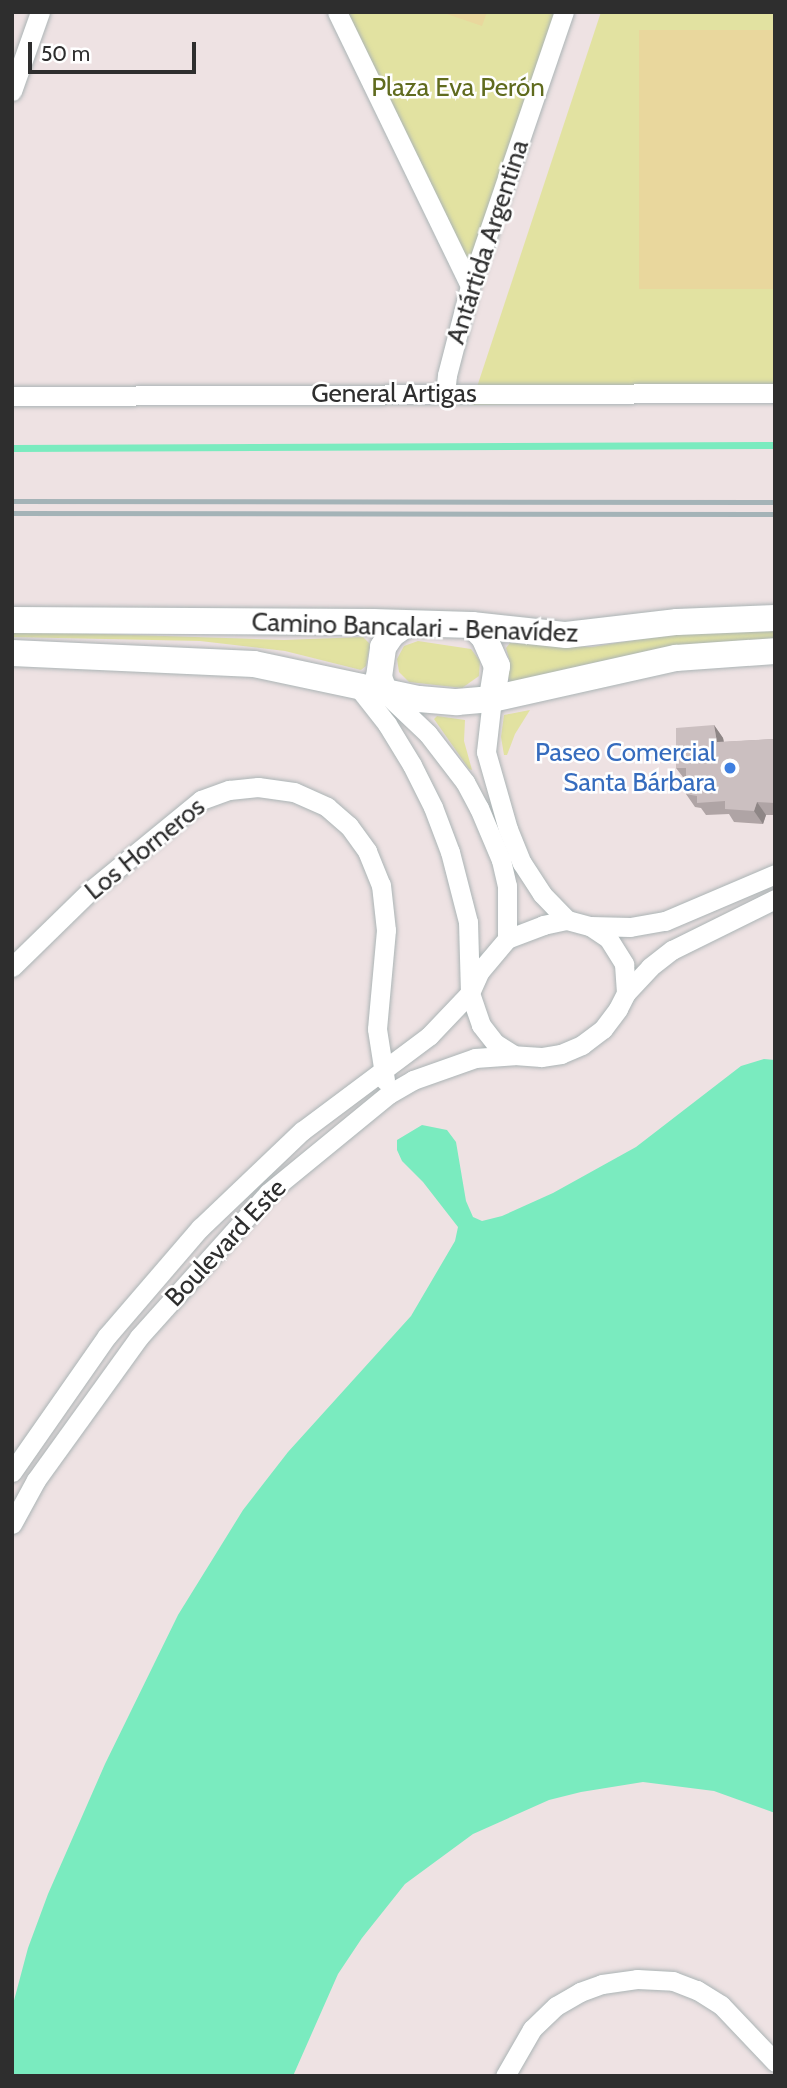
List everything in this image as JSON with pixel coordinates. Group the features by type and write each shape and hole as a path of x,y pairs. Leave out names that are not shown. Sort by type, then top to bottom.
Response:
{"main road":[{"name":"Camino Bancalari - Benavídez","path":"12,620 471,625 566,635 677,622 775,618"},
{"path":"385,693 379,670 383,647 392,634 405,625"},
{"path":"471,625 484,637 497,666 497,683 492,699"},
{"name":"Camino Bancalari - Benavídez","path":"12,653 254,664 385,693 457,702 492,699 676,658 775,651"}],"street":[{"path":"12,91 40,12"},
{"path":"337,12 470,286"},
{"name":"Antártida Argentina","path":"445,394 447,375 470,286 564,12"},
{"name":"General Artigas","path":"12,396 775,393"},
{"path":"358,687 387,724 412,765 438,818 468,922 470,993 481,1025 495,1043 514,1055 541,1057 561,1054 582,1045 603,1029 625,992 672,950 775,899"},
{"path":"385,693 435,742 479,808 501,860 507,886 506,939"},
{"path":"492,699 486,752 508,830 522,863 542,894 568,920"},
{"name":"Los Horneros","path":"12,967 91,891 201,800 229,790 258,787 294,792 327,807 349,826 367,851 381,884 386,930 377,1029 382,1070 389,1094"},
{"path":"470,993 480,971 506,939 543,925 568,920 590,926 630,927 665,921 775,874"},
{"path":"665,921 672,950"},
{"path":"590,926 608,938 618,951 626,978 625,992"},
{"name":"Boulevard Este","path":"12,1472 64,1394 118,1322 200,1228 246,1181 302,1131 445,1021 470,993"},
{"name":"Boulevard Este","path":"12,1524 36,1480 139,1337 268,1193 389,1094 445,1067 475,1058 514,1055"},
{"path":"118,1322 139,1337"},
{"path":"505,2076 532,2029 556,2006 580,1992 602,1984 637,1979 673,1981 697,1990 721,2005 775,2062"}],"green space":[{"name":"Plaza Eva Perón","path":"337,12 564,12 470,286"},
{"path":"601,12 775,12 775,399 471,405"},
{"path":"775,629 775,640 683,645 511,683 507,676 510,662 506,648 510,643 592,647 677,633"},
{"path":"12,631 284,640 363,637 370,644 366,666 361,670 285,651 200,641 12,637"},
{"path":"418,641 471,649 480,661 479,676 462,688 409,682 399,672 397,659 404,646"},
{"path":"530,710 515,734 507,755 504,755 501,737 504,715"},
{"path":"437,716 465,720 464,741 472,770 434,719"}],"shaded area":[{"path":"441,12 487,12 482,26"},
{"path":"639,30 775,30 775,289 639,289"},
{"path":"764,1059 775,1060 775,1813 714,1791 643,1782 549,1800 473,1834 405,1884 362,1938 338,1974 293,2076 12,2076 12,2008 28,1948 48,1894 105,1764 178,1615 243,1510 288,1452 411,1316 455,1241 458,1227 423,1182 402,1161 397,1150 397,1140 422,1125 447,1130 456,1142 466,1201 473,1217 482,1221 502,1216 553,1193 636,1147 741,1066"}],"building":[{"name":"Paseo Comercial Santa Bárbara","path":"714,725 717,742 775,739 775,803 757,802 754,811 725,809 725,801 697,803 697,796 686,794 686,768 676,768 676,728"}],"waterway":[{"path":"12,448 775,445"}],"railway":[{"path":"12,501 775,502"},
{"path":"12,513 775,514"}],"place":[{"name":"Paseo Comercial Santa Bárbara","path":"730,768"}]}
